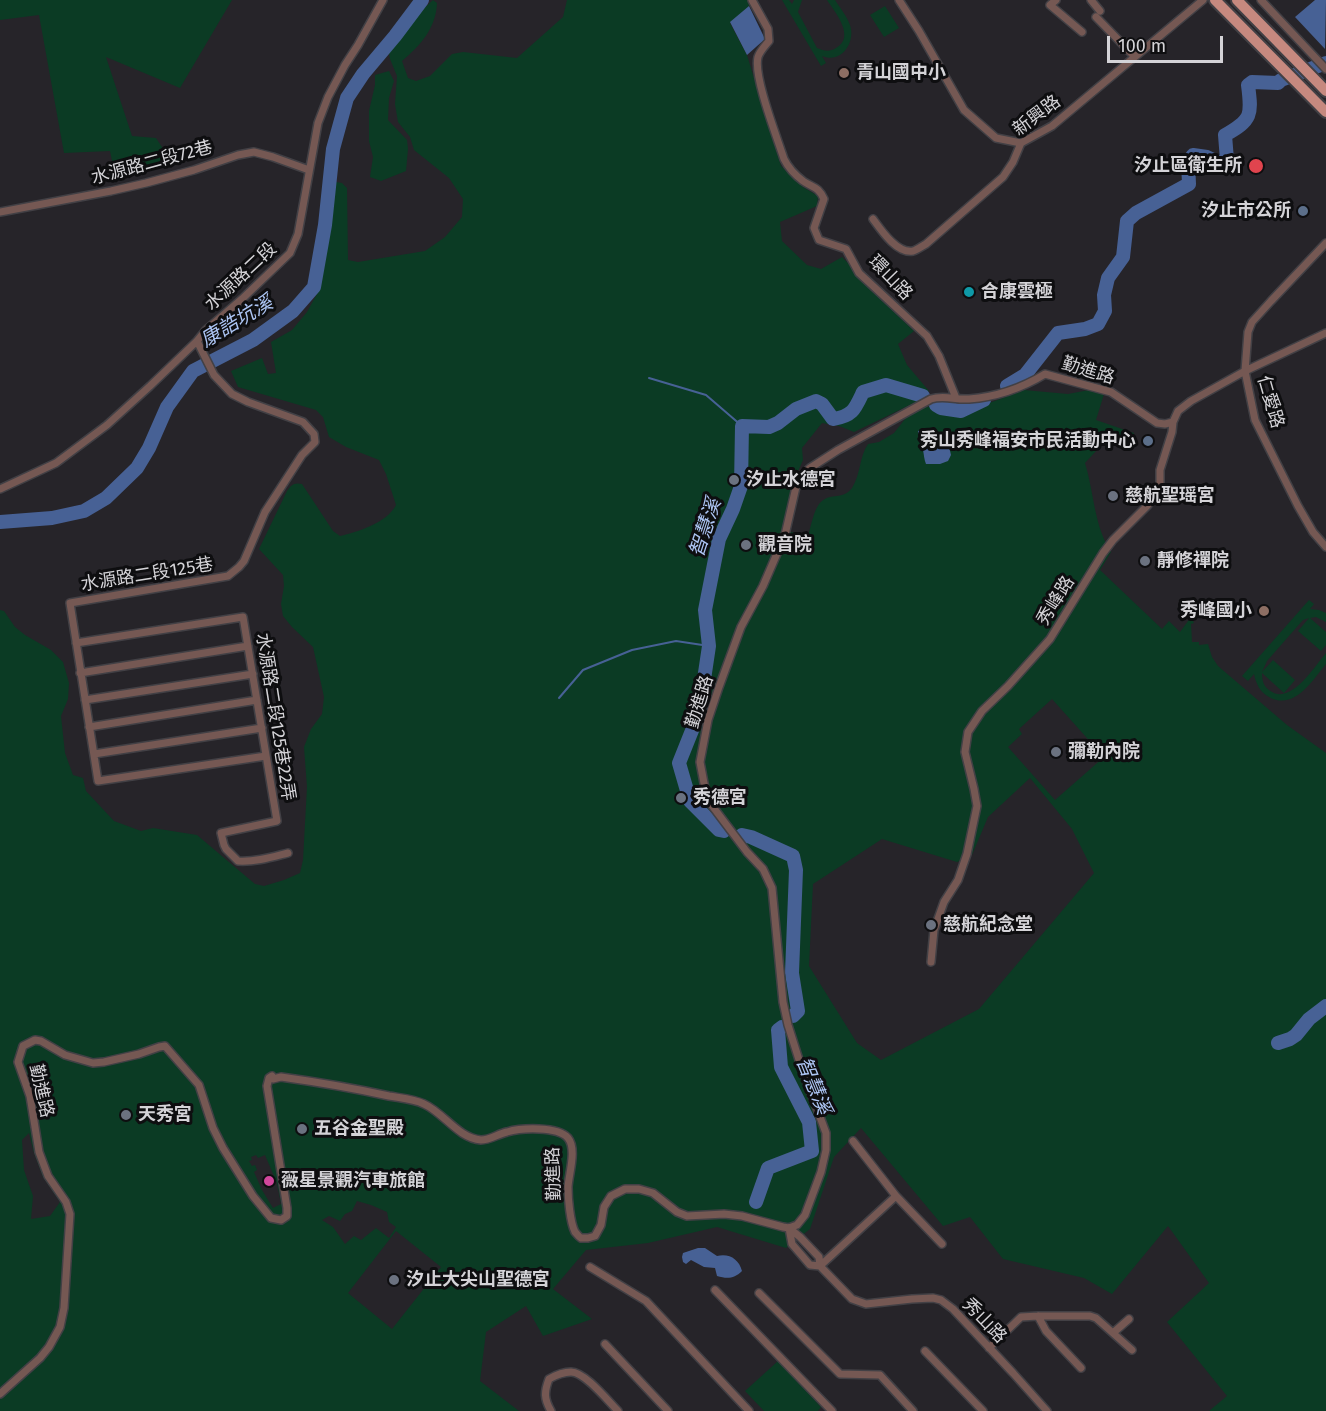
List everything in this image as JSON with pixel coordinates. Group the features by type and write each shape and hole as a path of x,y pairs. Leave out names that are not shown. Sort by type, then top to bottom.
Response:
{"main road":[{"path":"1215,0 1326,112"},
{"path":"1237,0 1326,91"}],"street":[{"name":"水源路二段","path":"0,489 63,458 107,425 198,344 206,330 290,253 298,234 318,123 328,96 383,0"},
{"name":"環山路","path":"752,0 768,29 769,41 760,52 758,59 758,77 784,159 788,167 803,181 820,191 824,199 814,228 819,240 846,249 859,273 927,336 939,356 956,398"},
{"path":"899,0 964,110 996,138 1021,143"},
{"path":"1056,0 1050,5 1082,32"},
{"path":"1091,0 1098,14 1134,56"},
{"name":"新興路","path":"873,219 887,237 903,250 913,251 926,244 1003,177 1013,162 1021,143 1052,126 1203,0"},
{"path":"1261,0 1326,69"},
{"name":"水源路二段72巷","path":"0,212 137,185 254,152 309,171"},
{"name":"仁愛路","path":"1326,243 1252,322 1248,332 1245,371 1255,420 1298,506 1313,532 1326,547"},
{"name":"秀峰路","path":"932,962 934,930 944,902 958,880 968,854 977,806 965,752 968,732 982,711 1050,639 1103,553 1148,506 1160,490 1160,470 1178,411 1191,401 1245,371 1326,333"},
{"name":"水源路二段125巷","path":"198,344 214,375 232,394 303,422 314,434 315,442 302,455 265,512 244,561 228,576 70,603 80,673 98,781 266,756"},
{"name":"勤進路","path":"0,1394 49,1347 60,1327 64,1308 70,1214 66,1202 48,1176 39,1152 30,1096 18,1062 24,1046 35,1040 65,1055 93,1063 139,1054 165,1046 199,1085 213,1128 223,1148 253,1196 271,1218 281,1220 287,1216 267,1086 272,1076 273,1079 281,1077 354,1088 423,1103 474,1139 484,1140 505,1132 519,1130 555,1130 562,1133 570,1140 572,1150 568,1187 570,1209 575,1232 581,1238 588,1239 595,1236 601,1226 604,1207 611,1196 625,1190 639,1189 653,1193 677,1212 687,1216 724,1214 742,1216 789,1228 797,1224 805,1215 821,1172 826,1150 826,1133 788,1025 783,1002 772,888 763,869 747,852 707,799 700,762 708,720 741,627 763,586 785,535 796,488 803,474 810,468 925,402 939,397 967,399 1005,392 1028,384 1045,374 1111,392 1157,423 1173,422"},
{"name":"水源路二段125巷22弄","path":"76,643 243,616 277,821 221,833 226,849 238,861 261,860 288,853"},
{"path":"80,673 248,646"},
{"path":"85,700 253,674"},
{"path":"89,727 257,700"},
{"path":"94,754 262,728"},
{"path":"853,1141 896,1196 942,1244"},
{"path":"820,1266 896,1196"},
{"name":"秀山路","path":"789,1228 792,1244 810,1265 820,1266"},
{"name":"秀山路","path":"789,1228 819,1257 820,1266 852,1299 866,1304 922,1298 941,1300 989,1347 1047,1411"},
{"path":"590,1267 646,1301 749,1411"},
{"path":"715,1290 832,1411"},
{"path":"759,1293 840,1374 880,1375 913,1411"},
{"path":"1038,1316 1046,1331 1081,1368"},
{"path":"989,1347 1021,1317 1090,1316 1096,1318 1132,1350"},
{"path":"1113,1333 1129,1319"},
{"path":"605,1344 668,1411"},
{"path":"925,1351 983,1411"},
{"path":"551,1411 545,1400 544,1391 549,1379 573,1371 584,1377 618,1411"}],"green space":[{"path":"0,0 232,0 180,88 106,57 132,136 156,138 168,156 182,160 115,175 110,151 64,153 39,15 0,20"},
{"path":"433,0 437,3 434,20 426,35 402,61 408,78 416,81 430,76 452,54 463,52 517,58 563,17 567,0 748,0 749,6 730,23 747,55 781,166 803,187 818,196 817,206 780,222 782,241 807,265 821,269 842,257 849,264 859,279 914,331 898,344 907,365 929,391 916,402 854,432 822,423 802,448 803,460 793,483 782,530 808,536 819,504 826,499 845,494 852,488 868,444 879,442 894,433 905,419 925,407 947,405 965,407 992,402 1024,390 1068,394 1089,390 1104,394 1096,420 1134,433 1131,442 1108,442 1097,446 1096,451 1085,463 1101,531 1111,552 1100,570 1162,629 1169,621 1180,632 1191,617 1194,623 1191,624 1192,642 1199,642 1199,645 1208,644 1218,666 1287,725 1326,753 1326,1411 1209,1411 1227,1396 1167,1322 1209,1283 1168,1226 1112,1294 1084,1278 1003,1259 970,1217 943,1226 861,1128 834,1157 810,1229 786,1248 717,1227 648,1243 586,1250 553,1289 592,1319 543,1336 526,1306 486,1332 480,1381 519,1411 0,1411 0,610 4,611 15,627 51,650 63,662 69,683 68,699 61,716 65,753 73,775 83,778 86,791 114,821 141,831 153,828 197,835 255,884 264,886 300,873 303,860 307,787 304,747 311,729 322,714 324,697 313,647 283,616 281,604 283,575 259,549 287,491 295,484 302,484 333,531 340,536 379,522 396,505 379,460 346,447 329,437 323,417 316,410 238,387 231,371 262,358 268,374 276,373 271,342 292,330 307,312 317,294 326,252 333,190 336,182 342,183 347,188 348,260 358,262 425,251 445,237 462,217 463,199 449,178 414,150 410,137 398,122 395,104 397,76 389,53 420,12","holes":["1052,699 1104,757 1055,800 1008,747 1022,734 1019,729","1030,778 1072,829 1094,873 979,1009 881,1060 857,1043 809,966 813,884 882,839 957,862 972,855 988,817","29,1133 43,1177 60,1202 50,1216 31,1219 33,1196 24,1170 22,1140","256,1155 258,1158 265,1155 277,1183 281,1204 273,1208 254,1172 257,1170 255,1165 252,1166 249,1161 252,1160 251,1157","357,1201 387,1212 389,1222 396,1227 389,1238 376,1228 361,1240 354,1236 345,1244 333,1227 322,1220 329,1216 340,1221 345,1214 352,1211","396,1231 441,1267 392,1329 348,1293"]},
{"path":"782,0 789,0 792,4 794,0 802,0 798,12 817,48 827,51 836,48 844,38 842,24 827,0 835,0 850,25 849,45 835,57 822,56 826,63 821,66"},
{"path":"885,6 899,28 884,37 870,15"},
{"path":"389,71 394,81 389,98 388,120 407,140 408,149 406,171 381,181 370,177 373,157 369,141 369,111 375,75"},
{"path":"1309,600 1314,604 1310,609 1326,613 1326,622 1316,617 1310,618 1326,632 1326,645 1321,651 1298,631 1309,618 1303,620 1267,661 1262,672 1273,660 1295,680 1284,693 1262,673 1263,682 1269,690 1277,694 1285,693 1301,683 1326,653 1326,664 1308,686 1294,697 1278,700 1269,697 1257,684 1254,674 1248,681 1242,676"},
{"path":"778,1361 821,1407 818,1411 764,1411 745,1391"}],"water":[{"path":"1315,0 1326,0 1325,49 1295,17"},
{"path":"749,6 765,39 747,55 730,22"},
{"path":"925,430 949,446 951,455 948,461 940,464 926,464 918,431"},
{"path":"705,1248 717,1256 726,1255 733,1258 739,1263 742,1271 733,1277 724,1278 717,1276 715,1268 704,1267 691,1260 686,1264 683,1262 683,1253"}],"waterway":[{"name":"康誥坑溪","path":"0,522 52,518 84,511 106,498 137,468 149,448 167,407 193,371 253,340 293,311 314,287 325,225 333,149 347,98 363,74 422,0"},
{"name":"智慧溪","path":"1007,386 1025,375 1058,333 1085,329 1098,324 1105,311 1104,295 1108,278 1123,257 1127,221 1136,213 1189,184 1188,162 1193,155 1207,157 1220,163 1227,160 1225,135 1241,125 1248,116 1250,110 1248,85 1252,82 1278,83 1326,63"},
{"path":"649,378 706,395 742,426"},
{"name":"智慧溪","path":"724,831 719,830 690,801 679,763 699,713 709,646 705,610 719,539 741,486 742,426 769,427 796,409 816,401 822,404 833,419 840,418 852,411 863,392 886,385 923,396"},
{"name":"智慧溪","path":"936,405 961,411 984,400"},
{"path":"559,698 583,670 632,650 676,641 709,646"},
{"name":"智慧溪","path":"742,835 793,856 796,870 792,973 798,1011 793,1016"},
{"path":"1278,1043 1296,1035 1309,1019 1326,1006"},
{"name":"智慧溪","path":"756,1202 768,1168 812,1151 809,1122 781,1067 778,1030 782,1027"}],"place":[{"name":"青山國中小","path":"844,73"},
{"name":"汐止區衛生所","path":"1256,166"},
{"name":"汐止市公所","path":"1303,211"},
{"name":"合康雲極","path":"969,292"},
{"name":"秀山秀峰福安市民活動中心","path":"1148,441"},
{"name":"汐止水德宮","path":"734,480"},
{"name":"慈航聖瑶宮","path":"1113,496"},
{"name":"觀音院","path":"746,545"},
{"name":"靜修禪院","path":"1145,561"},
{"name":"秀峰國小","path":"1264,611"},
{"name":"彌勒內院","path":"1056,752"},
{"name":"秀德宮","path":"681,798"},
{"name":"慈航紀念堂","path":"931,925"},
{"name":"天秀宮","path":"126,1115"},
{"name":"五谷金聖殿","path":"302,1129"},
{"name":"薇星景觀汽車旅館","path":"269,1181"},
{"name":"汐止大尖山聖德宮","path":"394,1280"}]}
